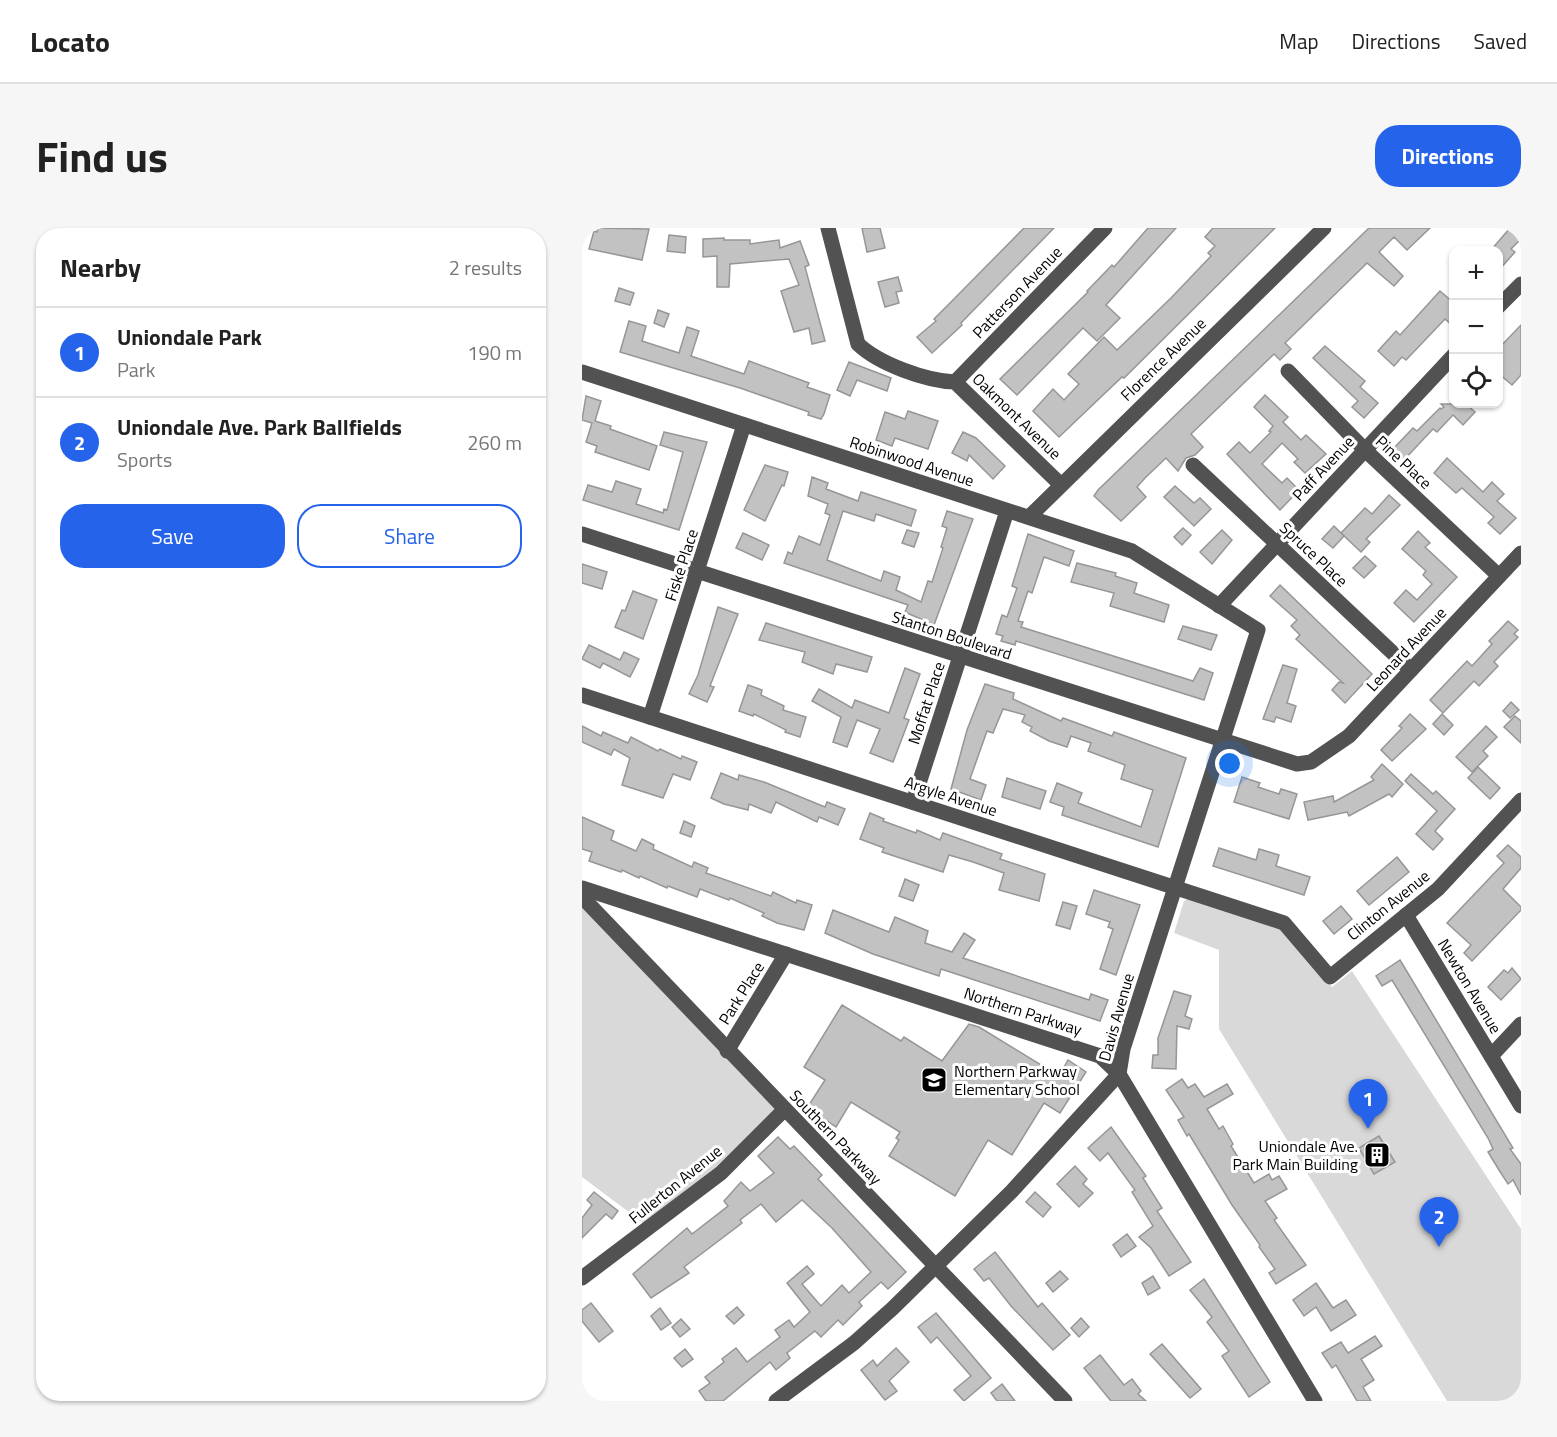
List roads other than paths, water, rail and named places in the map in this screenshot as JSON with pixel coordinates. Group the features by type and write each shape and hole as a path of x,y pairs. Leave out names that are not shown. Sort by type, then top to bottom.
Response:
{"street":[{"name":"Oakmont Avenue","path":"828,228 858,344 869,355 935,381 955,382 1060,484"},
{"name":"Patterson Avenue","path":"955,382 1105,228"},
{"name":"Florence Avenue","path":"1029,517 1060,484 1324,228"},
{"path":"1503,303 1521,284"},
{"name":"Paff Avenue","path":"1219,606 1449,360"},
{"name":"Pine Place","path":"1288,371 1365,450 1499,576"},
{"name":"Robinwood Avenue","path":"582,372 1132,551 1219,606"},
{"name":"Fiske Place","path":"650,717 744,425"},
{"name":"Spruce Place","path":"1193,465 1411,670"},
{"name":"Moffat Place","path":"913,802 1007,511"},
{"name":"Stanton Boulevard","path":"582,534 1290,763 1311,762"},
{"name":"Leonard Avenue","path":"1311,762 1349,736 1521,553"},
{"name":"Davis Avenue","path":"776,1401 854,1343 936,1266 1012,1191 1119,1074 1123,1049 1258,630 1219,606"},
{"name":"Argyle Avenue","path":"582,695 1284,923 1301,943"},
{"name":"Clinton Avenue","path":"1301,943 1330,977 1438,889 1521,800"},
{"name":"Northern Parkway","path":"582,888 1100,1056 1119,1074 1315,1401"},
{"name":"Southern Parkway","path":"582,897 727,1051 1065,1401"},
{"name":"Newton Avenue","path":"1406,915 1521,1106"},
{"name":"Park Place","path":"727,1051 786,954"},
{"path":"1491,1056 1521,1024"},
{"name":"Fullerton Avenue","path":"582,1278 721,1173 784,1110"}],"place":[{"name":"Northern Parkway Elementary School","path":"934,1080"},
{"name":"Uniondale Park","path":"1368,1129"},
{"name":"Uniondale Ave. Park Main Building","path":"1377,1155"},
{"name":"Uniondale Ave. Park Ballfields","path":"1439,1247"}]}
